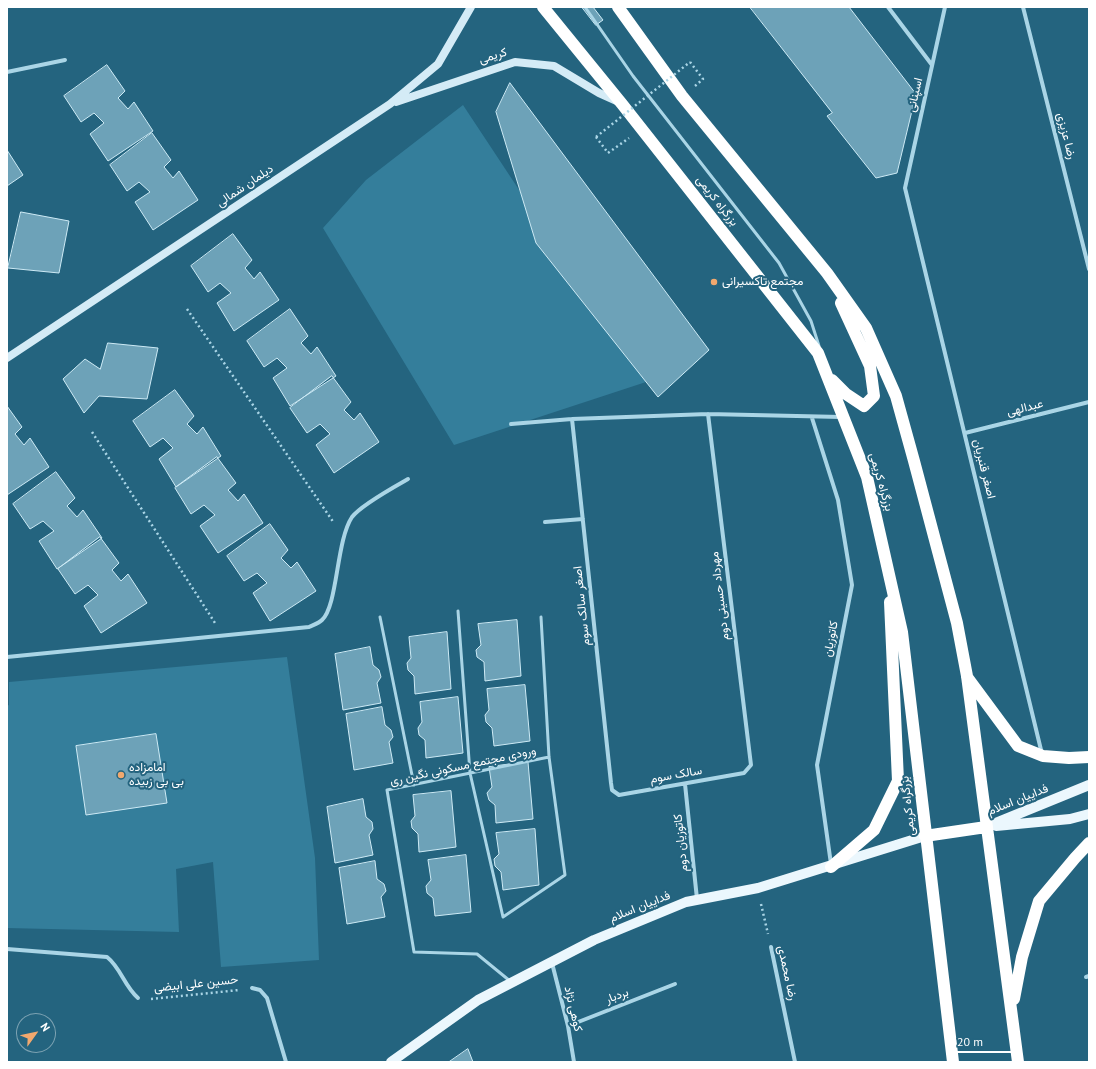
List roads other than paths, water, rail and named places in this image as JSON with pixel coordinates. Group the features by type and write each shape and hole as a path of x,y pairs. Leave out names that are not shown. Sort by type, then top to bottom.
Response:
{"highway":[{"name":"بزرگراه کریمی","path":"543,7 642,128 818,354 868,477 902,632 953,1062"},
{"path":"618,7 682,96 827,273 866,328 896,396 956,623 967,676 1018,1062"},
{"path":"827,273 870,366 874,396 864,406 846,394 827,374"},
{"path":"831,867 874,830 898,781 888,569"},
{"path":"967,676 1018,746 1043,756 1070,758 1089,757"},
{"path":"925,836 986,827"},
{"path":"1012,1010 1022,957 1039,901 1089,843"}],"main road":[{"name":"فداییان اسلام","path":"986,827 1089,784"},
{"name":"فداییان اسلام","path":"986,827 1070,819 1089,814"},
{"name":"فداییان اسلام","path":"391,1062 478,1000 594,940 686,902 758,888 831,867 925,836"}],"street":[{"name":"دیلمان شمالی","path":"7,358 390,104 438,64 471,7"},
{"path":"888,7 932,65"},
{"name":"اسپنانی","path":"905,188 945,7"},
{"name":"رضا عزیزی","path":"1023,7 1089,269"},
{"path":"7,72 65,60"},
{"name":"کریمی","path":"390,104 515,62 554,66 599,93 622,104"},
{"name":"اصغر قنبریان","path":"905,188 1043,756"},
{"name":"عبدالهی","path":"965,433 1089,402"},
{"path":"511,424 572,419 708,414 812,418 844,417"},
{"name":"مهرداد حسینی دوم","path":"708,414 750,765 744,773"},
{"name":"کاتوزیان","path":"812,418 838,500 852,585 817,765 831,867"},
{"name":"اصغر سالک سوم","path":"572,419 612,790"},
{"path":"7,657 309,627 323,619 330,605 343,537 353,516 364,507 408,479"},
{"path":"545,522 583,519"},
{"name":"سالک سوم","path":"612,790 618,794 744,773"},
{"name":"کاتوزیان دوم","path":"685,784 697,900"},
{"name":"رضا محمدی","path":"771,947 795,1062"},
{"name":"حسین علی ابیضی","path":"7,950 107,957 115,963 129,991 138,998"},
{"name":"کوهی نژاد","path":"551,962 568,1026 574,1062"},
{"name":"بردبار","path":"568,1026 675,984"},
{"name":"حسین علی ابیضی","path":"252,988 260,990 267,998 286,1062"}],"lane":[{"path":"585,7 633,76 779,263 811,321 827,374"},
{"path":"458,611 470,773 503,917 566,875 549,757 540,617"},
{"path":"380,617 414,785"},
{"name":"ورودی مجتمع مسکونی نگین ری","path":"512,982 477,954 414,952 387,790 549,757"}],"place":[{"name":"مجتمع تاکسیرانی","path":"714,282"},
{"name":"امامزاده بی بی زبیده","path":"121,775"}]}
